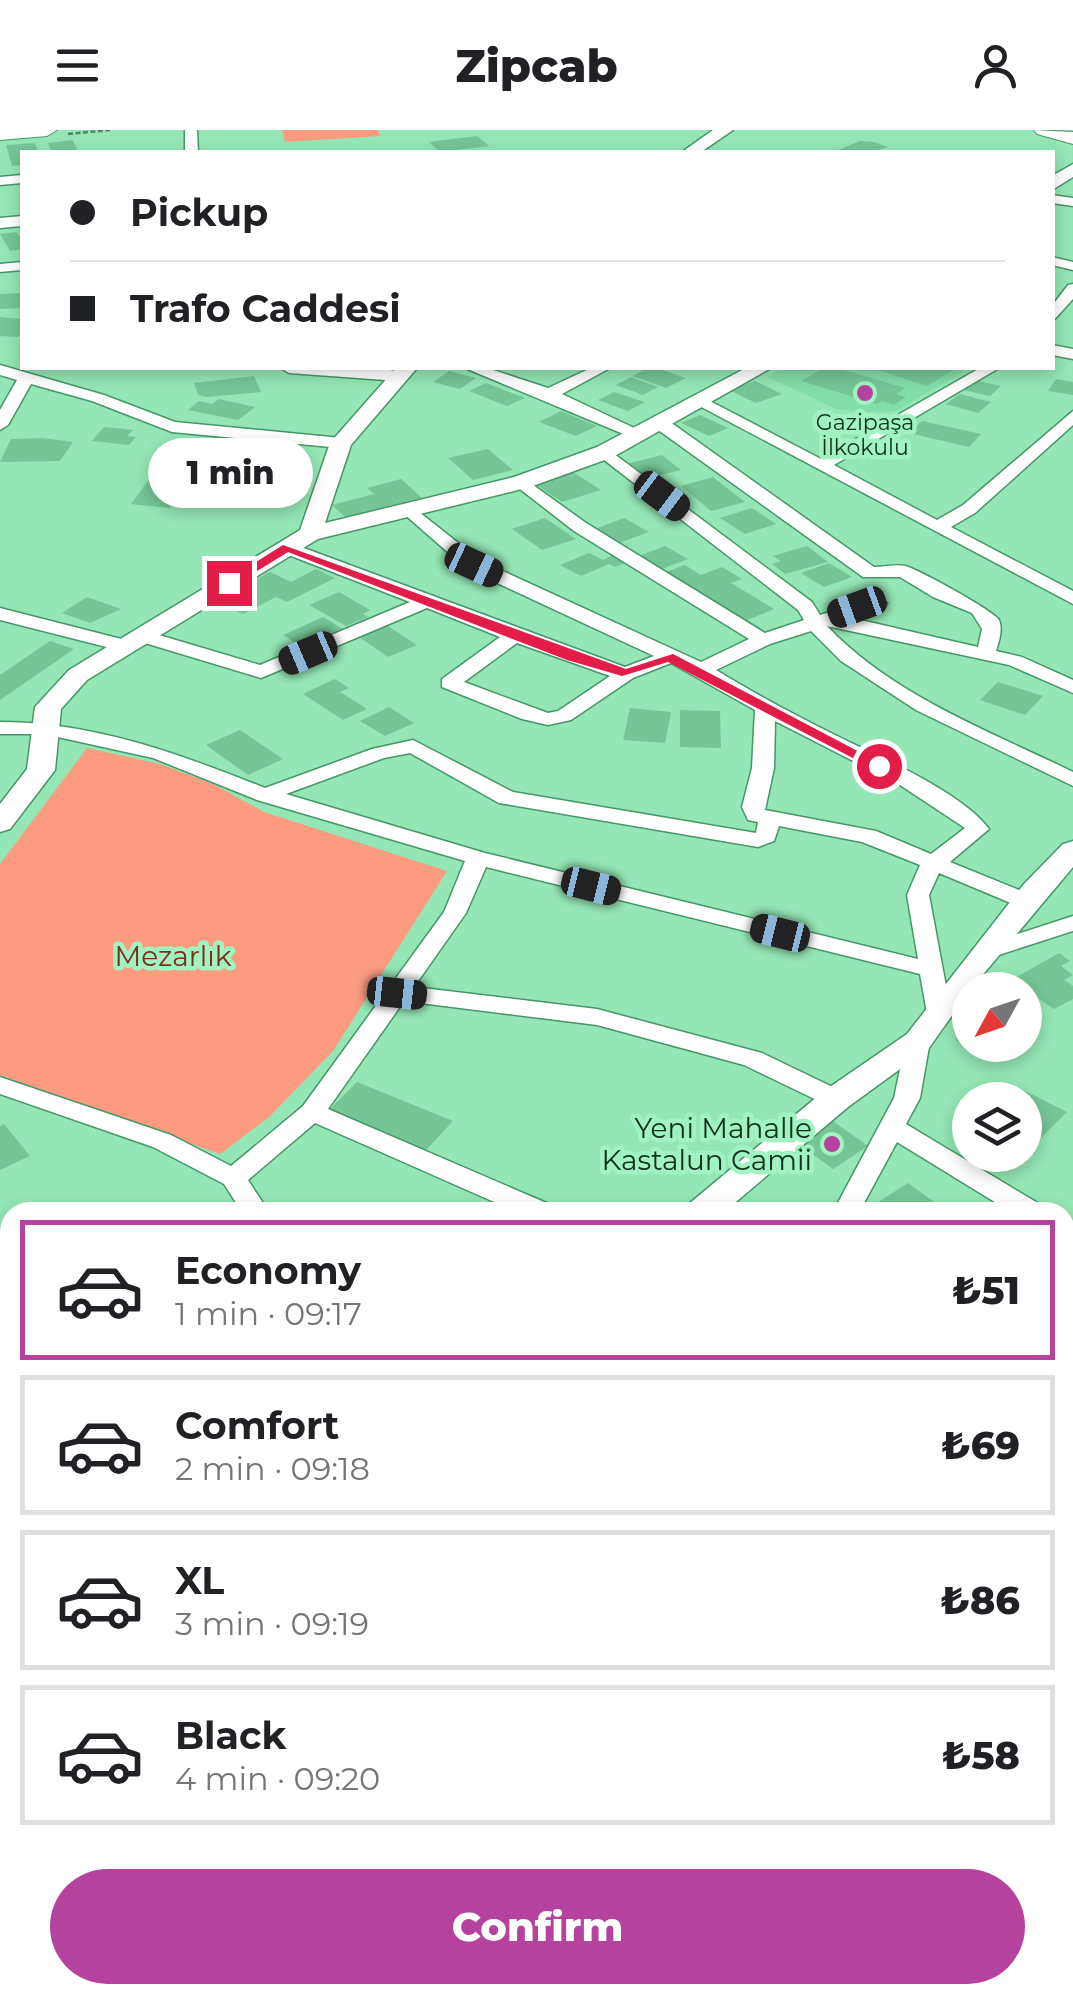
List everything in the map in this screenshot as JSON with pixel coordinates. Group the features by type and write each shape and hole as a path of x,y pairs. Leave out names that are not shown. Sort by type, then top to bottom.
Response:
{"main road":[{"path":"0,134 47,130"},
{"path":"1044,130 1073,138"}],"street":[{"path":"693,150 725,130"},
{"path":"1061,316 1073,288"},
{"path":"0,370 98,398 172,427 341,443"},
{"path":"346,370 403,372"},
{"path":"480,370 649,429 870,573 904,571 940,593 979,609 989,618 992,629 986,653"},
{"path":"549,394 598,370"},
{"path":"0,823 41,770 48,707 78,675 310,534 522,482 605,452 758,370"},
{"path":"820,466 988,370"},
{"path":"310,534 341,443 403,372"},
{"path":"0,425 26,378"},
{"path":"700,402 937,527 1063,587 1073,598"},
{"path":"937,527 968,510 1073,416"},
{"path":"1054,435 1073,439"},
{"path":"605,452 806,606 862,668 1073,780"},
{"path":"522,482 580,527 763,640"},
{"path":"409,510 474,565 701,670 765,708 908,780 978,829 932,865 918,895 940,1013"},
{"path":"287,548 626,674"},
{"path":"0,614 261,672 426,602"},
{"path":"701,670 763,640 878,603"},
{"path":"820,620 986,653 1015,661 1073,687"},
{"path":"514,635 449,683 530,716 548,718 564,716 626,674 669,657"},
{"path":"765,708 763,768 753,808 756,815 868,836 1026,901"},
{"path":"0,728 44,728 159,753 265,795 478,858 932,970"},
{"path":"265,795 379,752 413,746 506,798 758,840 766,836 769,820"},
{"path":"714,1202 836,1099 918,1041 1026,901 1073,850"},
{"path":"233,1178 312,1112 455,913 478,858"},
{"path":"986,952 1073,923"},
{"path":"397,993 597,1018 752,1059 836,1099"},
{"path":"851,1202 907,1098 918,1041"},
{"path":"0,1084 162,1141 233,1178 249,1202"},
{"path":"312,1112 518,1202"},
{"path":"892,1127 1014,1202"}],"shaded area":[{"name":"Gazipaşa İlkokulu","path":"779,370 967,370 896,411 874,412 836,409 768,377"}],"green space":[{"path":"282,130 378,130 380,136 285,142"},
{"name":"Mezarlık","path":"87,748 160,764 213,784 264,812 447,871 333,1051 269,1117 220,1154 0,1075 0,864"}],"building":[{"path":"477,136 489,146 438,150 429,142"},
{"path":"73,140 77,150 50,150 48,143"},
{"path":"860,141 888,147 878,150 838,150"},
{"path":"35,143 37,150 20,150 20,165 12,166 6,145"},
{"path":"16,232 20,249 10,251 0,234"},
{"path":"20,293 20,308 0,309 0,294"},
{"path":"0,317 20,319 18,337 0,336"},
{"path":"644,370 663,370 686,378 666,388 632,376"},
{"path":"820,370 844,370 905,388 896,394 906,397 894,405 882,401 877,404 801,381"},
{"path":"878,370 954,370 927,386"},
{"path":"449,371 476,378 460,389 433,382"},
{"path":"254,376 261,392 207,397 198,395 194,383"},
{"path":"631,377 658,387 643,395 616,385"},
{"path":"1056,379 1073,382 1073,395 1048,391"},
{"path":"974,380 1001,386 990,396 963,390"},
{"path":"755,381 782,394 756,403 729,390"},
{"path":"486,383 525,398 507,406 469,391"},
{"path":"614,392 645,402 628,411 598,400"},
{"path":"960,394 991,402 978,413 946,404"},
{"path":"219,399 255,407 238,420 188,410 199,401 212,404"},
{"path":"561,411 597,426 576,436 539,422"},
{"path":"700,415 728,428 709,436 681,423"},
{"path":"922,421 981,434 969,447 909,433"},
{"path":"104,427 133,430 127,436 136,437 129,445 92,441"},
{"path":"11,439 73,442 60,461 0,462"},
{"path":"181,445 215,449 200,468 165,464"},
{"path":"488,449 513,470 473,480 448,458"},
{"path":"662,455 681,470 644,479 626,464"},
{"path":"573,472 601,490 562,502 534,483"},
{"path":"713,477 745,502 711,511 681,486"},
{"path":"150,478 188,482 170,508 131,504"},
{"path":"401,479 422,498 345,517 332,505 374,494 367,488"},
{"path":"752,508 776,524 745,534 720,518"},
{"path":"545,518 576,539 542,550 512,529"},
{"path":"624,518 649,532 619,543 595,529"},
{"path":"665,546 688,559 662,569 639,556"},
{"path":"807,546 828,562 785,574 772,564 781,561 773,556"},
{"path":"589,553 603,560 615,554 629,561 616,567 609,564 581,576 560,565"},
{"path":"829,563 852,577 824,587 801,573"},
{"path":"685,565 701,575 722,567 742,579 731,583 774,609 745,621 666,572"},
{"path":"316,569 335,578 287,602 276,597 243,614 214,601 270,572 291,582"},
{"path":"339,592 370,610 363,614 368,617 346,626 309,605"},
{"path":"87,597 121,609 90,623 62,613"},
{"path":"323,617 348,632 307,650 283,635"},
{"path":"386,625 417,645 388,657 359,637"},
{"path":"50,641 74,649 0,700 0,675"},
{"path":"335,679 349,688 340,692 367,709 343,720 303,694"},
{"path":"998,682 1043,696 1025,715 980,700"},
{"path":"389,707 414,723 385,736 360,721"},
{"path":"630,708 671,712 665,743 623,740"},
{"path":"680,710 720,711 721,748 680,747"},
{"path":"240,730 283,759 248,775 206,745"},
{"path":"1059,953 1070,961 1061,966 1073,975 1064,980 1073,986 1073,999 1054,1009 1042,1001 1042,972 1025,972"},
{"path":"357,1082 453,1121 426,1150 329,1110"},
{"path":"1042,1100 1067,1112 1042,1137"},
{"name":"Yeni Mahalle Kastalun Camii","path":"830,1119 868,1146 833,1169 796,1142"},
{"path":"4,1124 30,1156 0,1170 0,1126"},
{"path":"908,1183 934,1202 879,1202"}],"place":[{"name":"Gazipaşa İlkokulu","path":"865,393"},
{"name":"Yeni Mahalle Kastalun Camii","path":"832,1144"}],"route":[{"path":"229,583 287,548 626,674 669,657 701,670 765,708 879,766"}]}
